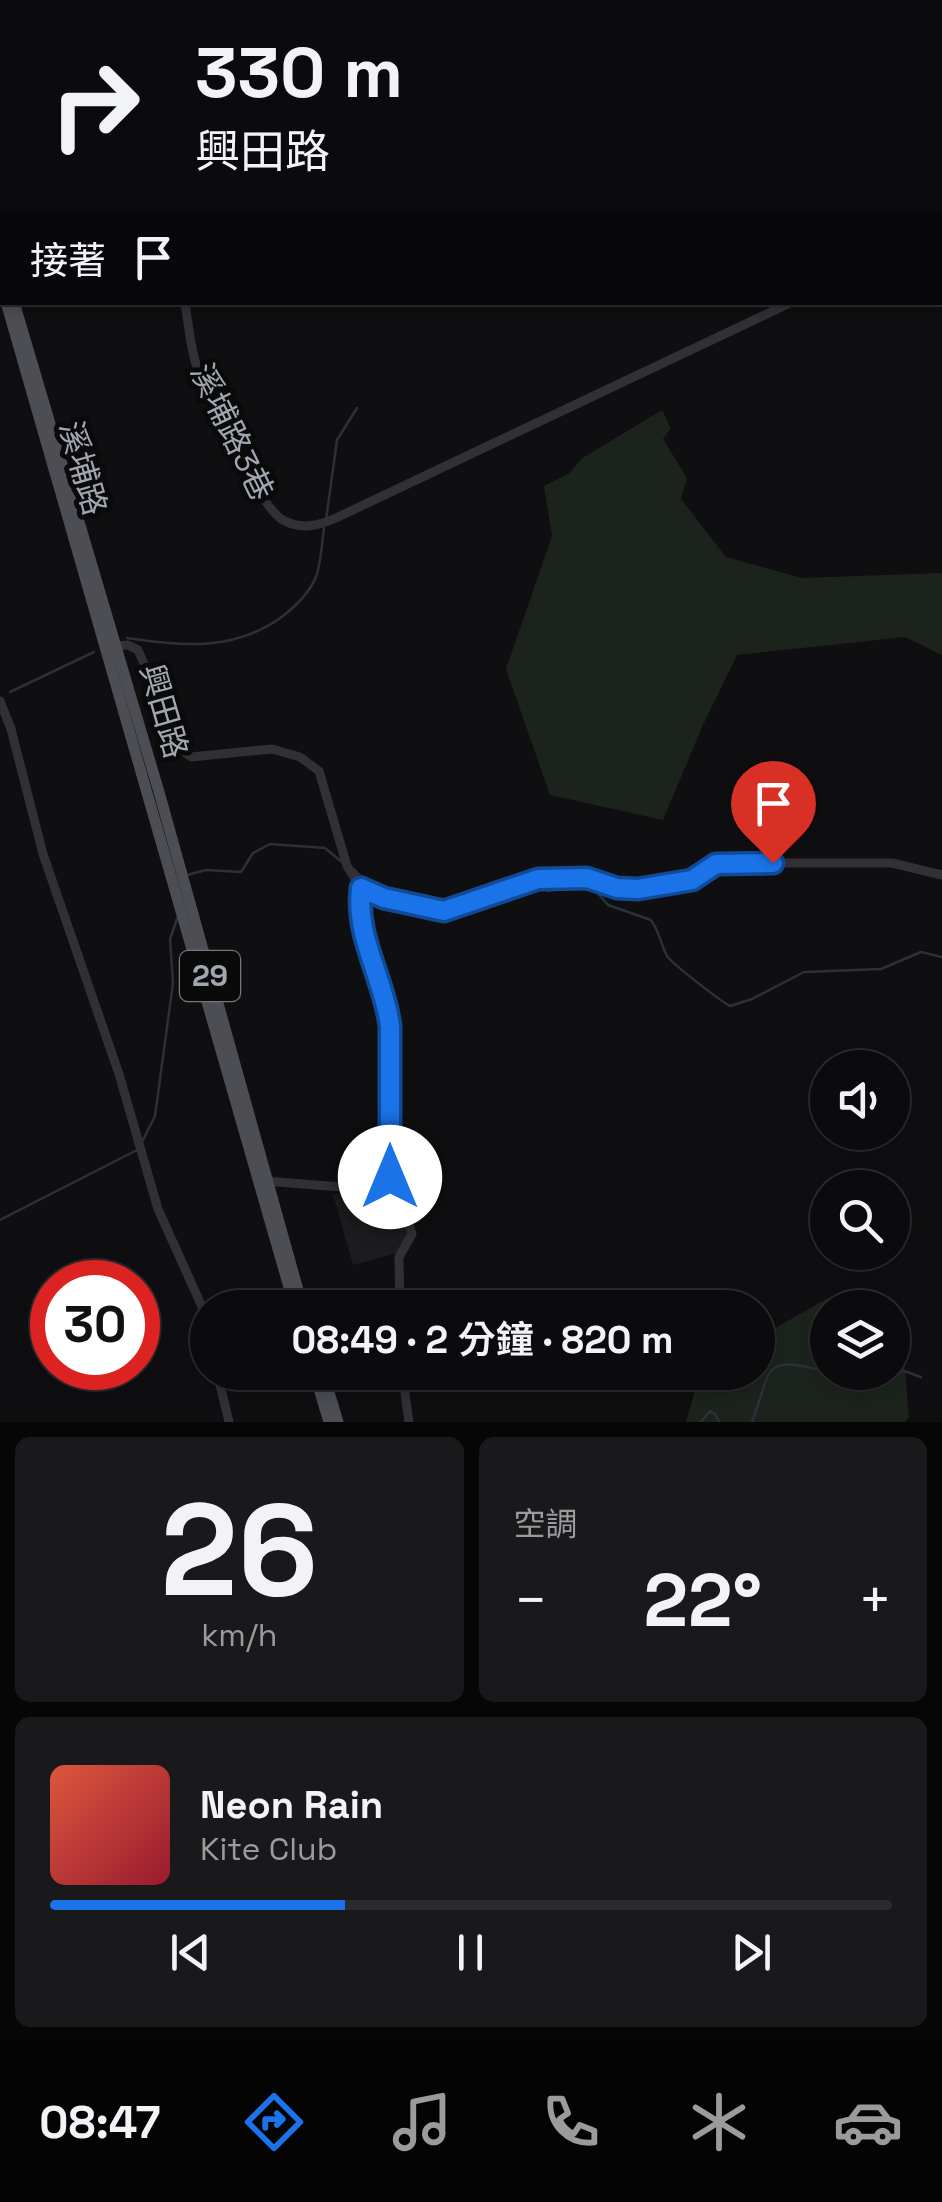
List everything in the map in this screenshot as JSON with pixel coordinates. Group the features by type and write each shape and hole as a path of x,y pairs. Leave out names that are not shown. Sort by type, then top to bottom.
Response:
{"main road":[{"name":"溪埔路","path":"7,305 111,647"},
{"name":"溪埔路","path":"15,305 111,647"},
{"name":"興田路","path":"111,647 290,1290"},
{"name":"興田路","path":"262,1182 298,1290"},
{"path":"319,1390 329,1422"},
{"path":"328,1390 338,1422"}],"street":[{"name":"溪埔路3巷","path":"185,305 191,346 203,380 264,502 297,526 323,523 786,305"},
{"name":"興田路","path":"111,647 128,645 138,650 182,750 190,758 272,749 300,757 318,771 347,866 361,888 361,928 388,1008 390,1177 396,1180 412,1234 399,1258 400,1290"},
{"path":"0,701 11,728 43,854 119,1074 158,1209 194,1290"},
{"path":"361,888 384,898 444,911 538,879 587,878 617,888 638,889 692,880 724,863 892,864 942,875"},
{"path":"262,1182 354,1188 390,1177"},
{"path":"221,1390 229,1422"},
{"path":"405,1390 409,1422"}],"shaded area":[{"path":"662,410 671,428 663,439 687,478 681,499 726,557 802,578 942,573 942,655 905,637 737,655 663,820 550,795 506,669 552,536 544,486 570,473 581,459"},
{"path":"391,1185 409,1235 397,1253 353,1265 333,1194"},
{"path":"810,1308 810,1390 907,1390 909,1417 905,1422 686,1422 695,1390 775,1390 775,1328"}],"waterway":[{"path":"326,520 337,440 357,408"},
{"path":"127,638 208,644 265,628 283,616 311,587 324,528"},
{"path":"10,692 94,652"},
{"path":"187,875 206,870 241,872 253,853 270,844 325,848 343,863"},
{"path":"354,869 378,886 433,901 461,900 524,875 531,878"},
{"path":"536,885 548,891 580,885 596,891 608,905 651,920 667,956 730,1006 804,972 881,969 921,952 942,957"},
{"path":"142,1142 155,1116 173,983 170,939 178,916"},
{"path":"0,1220 139,1149"},
{"path":"752,1422 772,1370 790,1365 810,1368"},
{"path":"910,1373 921,1377"},
{"path":"701,1422 710,1411 719,1422"}],"route":[{"path":"390,1177 390,1026 388,1008 361,928 361,888 384,898 444,911 538,879 587,878 617,888 638,889 692,880 716,864 773,863"}]}
